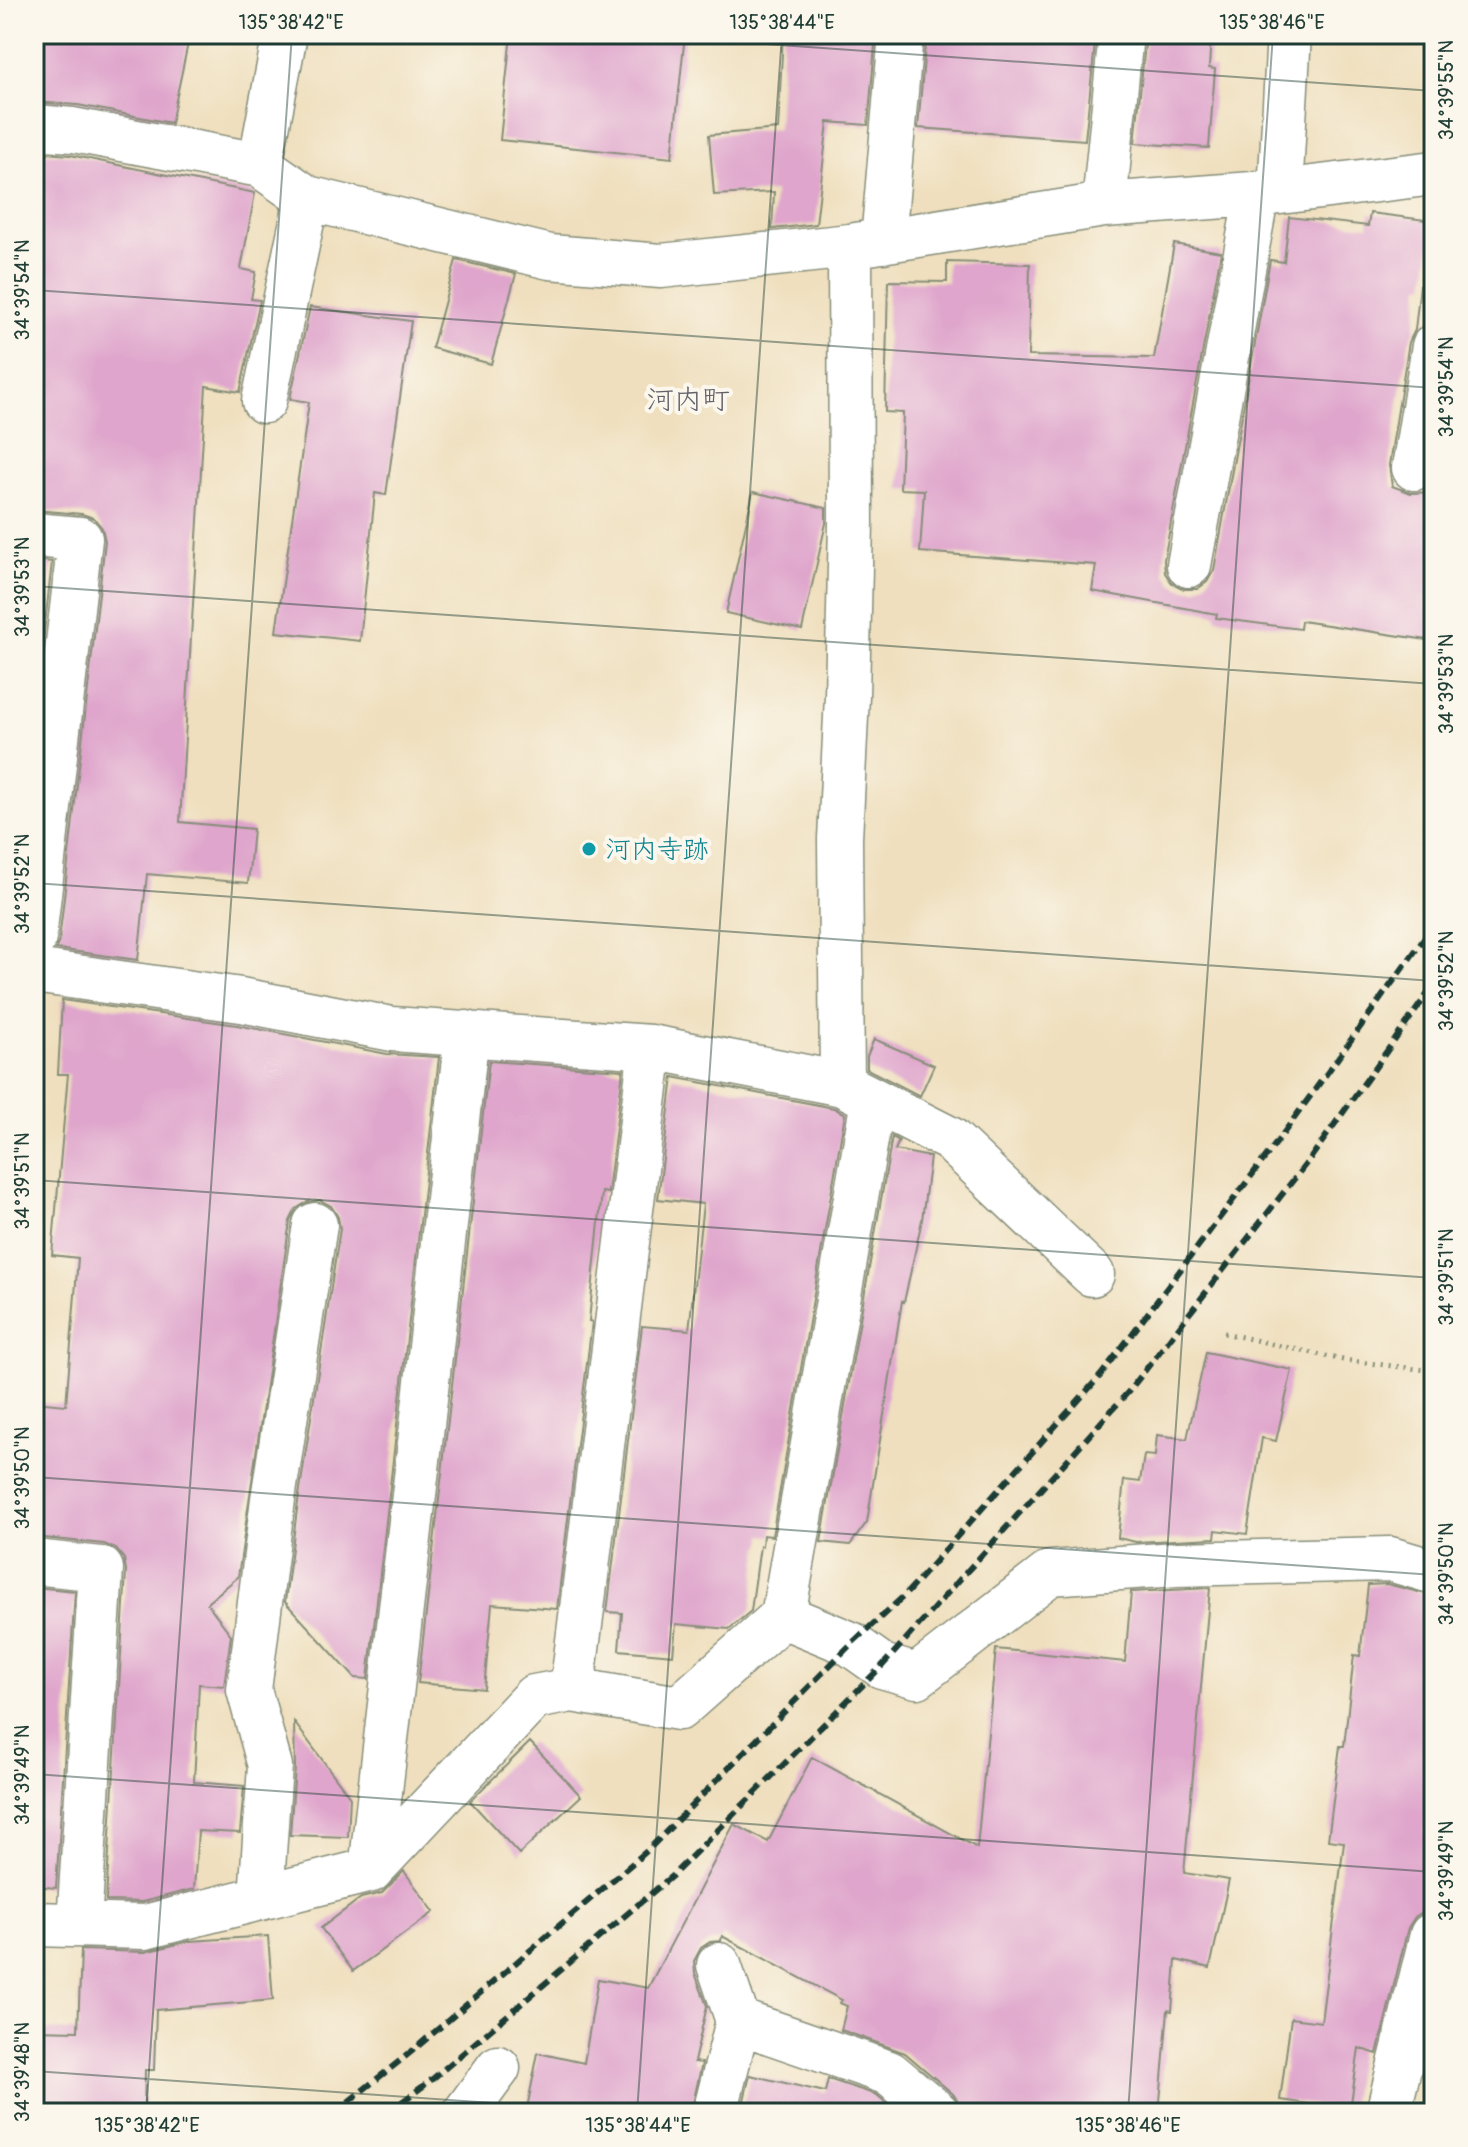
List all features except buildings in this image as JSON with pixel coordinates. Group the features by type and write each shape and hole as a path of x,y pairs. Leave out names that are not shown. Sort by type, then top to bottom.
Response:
{"street":[{"path":"260,165 285,34"},
{"path":"34,1924 145,1927 371,1870 534,1697 572,1690 679,1708 783,1616 857,1092 840,839 851,539 867,244 901,34"},
{"path":"1104,205 1121,34"},
{"path":"1189,565 1269,193 1289,34"},
{"path":"34,127 73,130 260,165 307,198 550,257 661,266 867,244 1104,205 1269,193 1434,173"},
{"path":"264,401 307,198"},
{"path":"1414,468 1434,346"},
{"path":"34,535 80,539 34,938"},
{"path":"34,971 241,1000 392,1029 651,1047 857,1092 950,1139 1092,1274"},
{"path":"371,1870 467,1033"},
{"path":"572,1690 651,1047"},
{"path":"261,1898 270,1766 249,1690 273,1499 315,1225"},
{"path":"783,1616 851,1644 882,1666 917,1676 1050,1573 1176,1564 1390,1559 1434,1572"},
{"path":"34,1562 101,1569 79,1925"},
{"path":"1388,2113 1432,1935"},
{"path":"715,2113 738,2021 719,1965"},
{"path":"738,2021 889,2073 937,2113"},
{"path":"465,2113 498,2068"}],"path":[{"path":"1224,1333 1343,1360 1434,1371"}],"railway":[{"path":"334,2113 411,2052 648,1850 851,1644 905,1595 1101,1375 1280,1138 1434,925"},
{"path":"387,2113 430,2081 673,1875 882,1666 1129,1391 1312,1156 1434,985"}],"place":[{"name":"河内寺跡","path":"589,849"}],"district":[{"name":"河内町","path":"688,399"}]}
